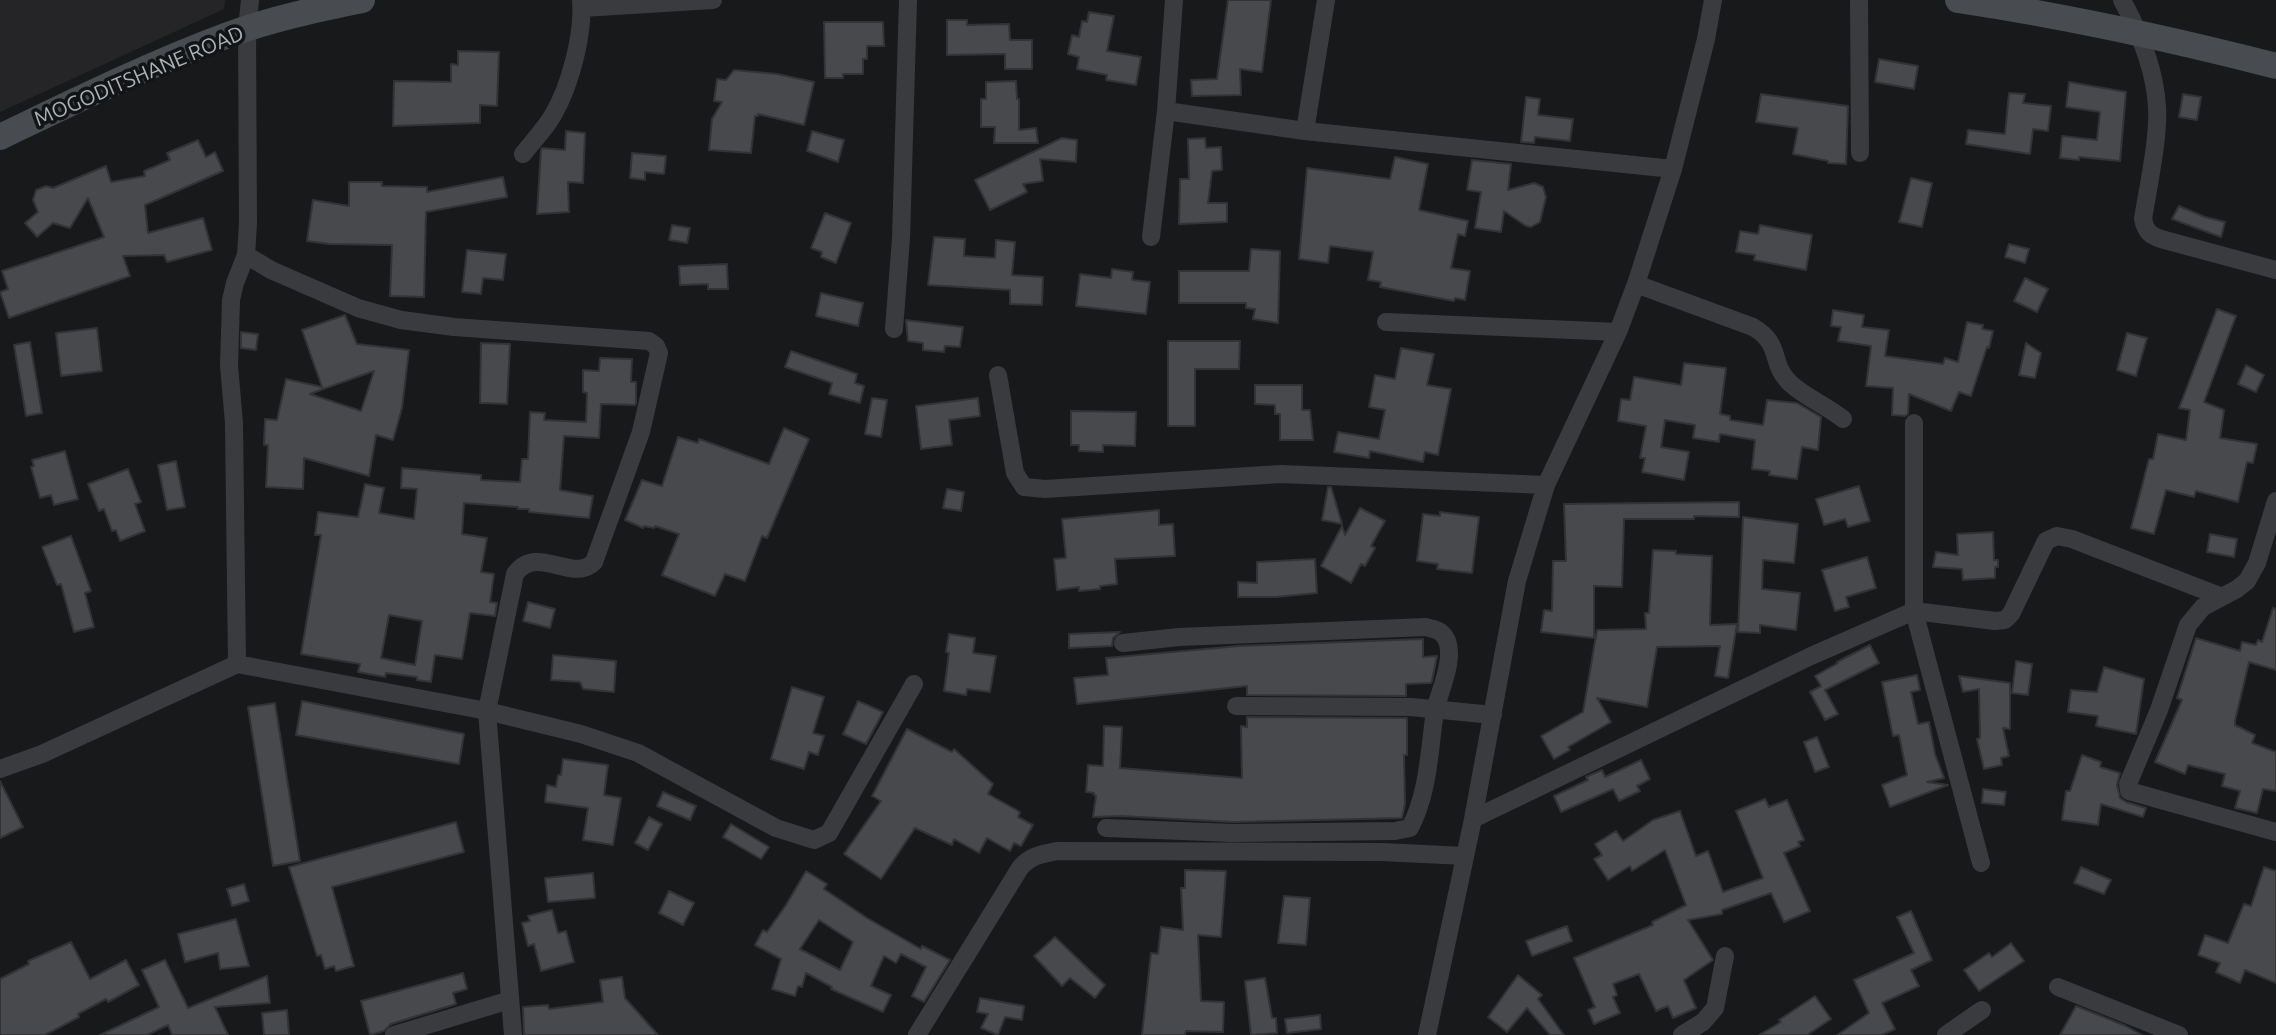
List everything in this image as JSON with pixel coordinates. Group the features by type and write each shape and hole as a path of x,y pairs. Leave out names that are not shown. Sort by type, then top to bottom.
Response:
{"main road":[{"name":"MOGODITSHANE ROAD","path":"0,137 96,90 247,29 362,0"},
{"path":"1958,0 2024,5 2276,66"}],"street":[{"path":"237,664 234,423 229,366 231,300 246,255 248,223 247,29 250,0"},
{"path":"523,154 553,116 567,83 581,30 581,4 713,0"},
{"path":"894,329 901,238 908,0"},
{"path":"1150,237 1166,111 1174,0"},
{"path":"1305,131 1326,0"},
{"path":"1427,1035 1473,819 1517,581 1546,485 1618,332 1636,284 1673,169 1706,39 1713,0"},
{"path":"1859,0 1860,153"},
{"path":"2122,0 2140,34 2154,82 2157,107 2143,219 2146,230 2161,239 2276,270"},
{"path":"1166,111 1305,131 1673,169"},
{"path":"246,255 271,270 358,308 401,320 454,327 649,341 656,346 659,360 640,432 594,562 581,569 535,561 520,567 515,574 486,711 513,1035"},
{"path":"1636,284 1762,332 1769,337 1787,380 1843,419"},
{"path":"1386,322 1618,332"},
{"path":"998,375 1014,473 1024,487 1045,489 1281,474 1546,485"},
{"path":"1914,423 1914,611 1981,863"},
{"path":"2276,501 2258,564 2247,581 2203,607 2188,625 2159,710 2128,788 2276,832"},
{"path":"1473,819 1811,656 1914,611 2005,620 2011,614 2046,541 2057,536 2072,539 2222,597"},
{"path":"1106,828 1233,833 1395,831 1410,828 1418,813 1429,769 1436,709 1446,680 1448,652 1446,638 1437,629 1426,627 1179,637 1123,643"},
{"path":"0,769 65,744 237,664 486,711 581,734 638,753 776,828 814,840 829,833 914,684"},
{"path":"1236,706 1410,707 1493,715"},
{"path":"917,1035 1020,869 1028,859 1041,854 1057,851 1382,852 1465,856"},
{"path":"1682,1035 1703,1022 1715,1008 1725,956"},
{"path":"2059,987 2179,1035"},
{"path":"394,1035 510,1000"},
{"path":"1946,1035 1982,1010"}],"shaded area":[{"path":"0,0 225,0 224,9 0,112"}],"building":[{"path":"1228,0 1271,0 1262,72 1240,69 1241,95 1192,96 1191,80 1217,79"},
{"path":"1089,12 1114,16 1107,51 1141,57 1136,85 1106,80 1107,75 1077,69 1079,57 1068,54 1072,35 1079,37 1082,21 1087,22"},
{"path":"947,20 967,20 967,25 1009,24 1010,40 1032,40 1032,69 1005,69 1005,54 947,55"},
{"path":"824,22 883,22 884,46 867,46 867,59 863,59 863,74 825,78"},
{"path":"458,51 499,52 497,106 480,105 480,123 393,126 394,81 451,82 451,64 458,65"},
{"path":"1879,59 1918,66 1914,89 1875,82"},
{"path":"734,70 777,74 814,82 804,125 758,114 755,116 751,153 709,150 712,119 722,102 714,101 717,79 726,80"},
{"path":"1016,81 1019,130 1036,128 1038,143 994,143 995,127 981,127 981,99 986,99 986,82"},
{"path":"2069,82 2126,92 2120,161 2060,158 2062,136 2097,140 2100,112 2066,107"},
{"path":"2009,93 2025,94 2023,103 2051,106 2048,131 2033,129 2030,154 1966,144 1968,130 2005,134"},
{"path":"1761,94 1848,106 1846,164 1828,163 1793,154 1798,128 1756,122"},
{"path":"2183,94 2201,97 2197,120 2179,117"},
{"path":"1526,97 1540,99 1538,115 1573,119 1570,141 1535,137 1534,143 1521,142"},
{"path":"566,131 585,133 583,183 568,182 569,212 537,214 541,150 565,150"},
{"path":"812,131 844,140 838,162 807,151"},
{"path":"1062,138 1077,140 1076,162 1040,159 1043,181 1023,184 1027,192 990,210 975,180"},
{"path":"1205,138 1206,148 1221,147 1222,170 1212,171 1208,203 1227,203 1227,222 1179,224 1180,179 1189,179 1188,139"},
{"path":"198,140 206,157 215,152 223,171 145,205 148,233 203,218 212,250 167,262 164,255 123,256 130,276 9,318 0,292 8,289 2,271 104,237 88,198 70,228 53,223 37,237 25,223 38,212 33,200 36,190 46,186 53,188 106,166 111,182 145,176 144,171 170,160 167,153"},
{"path":"632,153 666,156 664,174 645,172 645,180 630,178"},
{"path":"1395,157 1428,164 1419,210 1468,221 1465,236 1458,234 1451,268 1470,271 1465,300 1455,298 1454,301 1380,287 1381,282 1368,280 1373,252 1330,246 1328,263 1299,259 1307,168 1390,179"},
{"path":"1472,160 1511,164 1508,190 1534,183 1543,187 1546,197 1540,222 1531,227 1526,226 1504,211 1501,232 1475,228 1481,192 1467,190"},
{"path":"503,177 507,197 426,212 424,297 390,296 392,245 307,241 313,200 349,206 349,182 382,182 382,186 427,187 427,192"},
{"path":"1911,178 1932,183 1922,227 1899,222"},
{"path":"2179,206 2225,222 2221,237 2172,219"},
{"path":"825,213 851,223 836,263 821,257 822,252 811,248"},
{"path":"672,225 690,228 687,243 669,240"},
{"path":"1760,225 1812,235 1806,270 1754,260 1755,255 1736,252 1740,231 1758,234"},
{"path":"934,237 965,239 964,256 995,258 996,240 1015,242 1012,275 1043,277 1042,305 1010,304 1010,290 928,285"},
{"path":"2009,244 2029,249 2025,263 2005,257"},
{"path":"1251,249 1280,251 1278,323 1253,319 1255,309 1246,308 1246,303 1179,303 1179,271 1249,271"},
{"path":"467,250 506,254 503,280 483,278 481,294 462,292"},
{"path":"727,264 728,289 708,289 708,284 680,285 679,266"},
{"path":"1112,269 1133,272 1132,280 1150,282 1146,314 1076,306 1080,274 1111,278"},
{"path":"2025,278 2048,289 2037,312 2014,301"},
{"path":"821,293 863,303 858,326 816,316"},
{"path":"2217,309 2236,316 2204,402 2224,410 2220,438 2257,444 2253,463 2247,462 2238,502 2196,491 2194,497 2166,490 2154,534 2131,528 2158,434 2186,440 2190,410 2179,408"},
{"path":"1833,310 1864,315 1862,327 1889,330 1885,356 1943,364 1945,358 1958,362 1967,322 1983,325 1982,329 1993,331 1971,396 1959,392 1951,411 1909,394 1908,414 1892,415 1893,388 1866,386 1871,346 1838,341 1841,327 1831,326"},
{"path":"345,315 357,344 409,350 402,408 393,440 376,435 369,476 304,458 303,489 266,487 268,445 264,445 265,419 277,420 286,379 322,387 302,330","holes":["374,371 361,411 310,394"]},
{"path":"906,320 963,327 960,347 945,346 944,352 923,350 923,343 908,341"},
{"path":"97,328 102,371 61,376 56,333"},
{"path":"241,332 258,334 256,350 241,348"},
{"path":"2127,333 2147,338 2136,376 2117,370"},
{"path":"1168,341 1240,341 1239,369 1195,369 1195,426 1168,426"},
{"path":"30,342 42,413 26,416 14,345"},
{"path":"481,343 510,344 507,404 480,403"},
{"path":"2026,343 2041,353 2035,378 2019,375"},
{"path":"1401,348 1434,354 1427,385 1451,389 1438,455 1425,452 1423,462 1370,451 1369,458 1334,452 1338,432 1379,439 1385,410 1369,407 1375,375 1395,379"},
{"path":"791,351 857,374 855,383 864,386 860,403 829,394 832,383 785,367"},
{"path":"600,358 632,359 631,382 636,382 636,403 601,404 599,438 564,436 560,490 593,496 589,518 529,512 529,509 518,507 464,503 462,534 487,538 481,572 494,574 490,602 497,603 495,616 470,613 462,659 435,655 431,682 417,680 417,677 386,673 385,677 358,672 360,664 301,654 321,535 315,535 318,512 358,517 365,484 384,488 379,513 414,519 417,489 401,488 402,468 481,475 481,480 520,482 522,459 528,459 530,412 545,413 544,420 586,422 587,393 583,392 583,370 599,371","holes":["389,615 422,621 415,665 381,658"]},
{"path":"1684,363 1726,368 1720,414 1730,416 1730,420 1763,425 1767,400 1797,403 1821,417 1818,450 1802,447 1797,479 1769,475 1770,471 1752,469 1755,440 1720,434 1719,442 1693,438 1695,425 1665,420 1661,447 1689,452 1684,480 1642,472 1645,458 1640,458 1646,426 1618,421 1621,399 1630,400 1634,377 1681,385"},
{"path":"2246,365 2264,375 2256,392 2238,384"},
{"path":"1255,385 1302,385 1302,410 1310,410 1313,440 1280,440 1280,414 1275,414 1275,405 1255,404"},
{"path":"872,398 887,400 881,437 865,434"},
{"path":"978,398 980,416 949,420 952,445 921,449 916,406"},
{"path":"1071,411 1136,412 1135,446 1103,445 1103,452 1079,451 1079,445 1071,445"},
{"path":"784,428 809,439 767,538 762,536 745,581 725,574 715,596 662,575 679,534 655,526 643,528 625,520 642,480 662,486 678,437 698,443 699,439 769,464"},
{"path":"65,451 78,499 54,505 51,495 40,498 31,467 34,466 32,460"},
{"path":"176,461 185,507 167,510 158,465"},
{"path":"128,469 141,502 135,504 145,531 120,541 116,530 112,531 104,509 99,511 88,484"},
{"path":"1859,486 1870,521 1848,527 1845,519 1824,525 1816,499"},
{"path":"1328,487 1331,487 1342,524 1322,520"},
{"path":"947,489 964,492 961,511 943,508"},
{"path":"1739,502 1739,517 1624,519 1622,587 1594,586 1594,638 1541,632 1544,610 1552,611 1553,561 1566,561 1564,504"},
{"path":"1360,508 1385,521 1371,546 1375,548 1365,566 1361,564 1351,583 1321,566 1342,526 1345,535"},
{"path":"1159,510 1159,525 1173,524 1175,556 1115,559 1117,584 1100,586 1100,589 1079,591 1079,587 1057,590 1054,559 1066,558 1062,519"},
{"path":"1440,512 1479,517 1472,573 1437,569 1438,564 1417,561 1423,514 1440,516"},
{"path":"1743,517 1798,524 1794,563 1763,560 1762,589 1800,593 1796,630 1760,625 1760,633 1738,632"},
{"path":"1993,532 1994,560 1998,560 1995,578 1963,580 1962,569 1933,567 1936,552 1958,555 1957,534"},
{"path":"2210,534 2237,539 2234,557 2207,552"},
{"path":"71,536 91,591 85,593 94,627 74,632 61,584 57,585 42,547"},
{"path":"1653,550 1712,556 1710,625 1737,624 1728,678 1715,676 1720,646 1657,647 1647,707 1597,698 1611,722 1568,747 1570,750 1554,759 1541,736 1583,712 1597,630 1646,629 1645,613 1649,613"},
{"path":"1867,557 1876,588 1846,597 1849,607 1835,611 1822,570"},
{"path":"1315,559 1317,593 1238,597 1238,582 1257,583 1257,562"},
{"path":"528,602 555,609 550,628 523,621"},
{"path":"2273,608 2276,609 2276,670 2249,662 2235,721 2235,725 2255,735 2252,743 2276,752 2276,791 2263,789 2257,813 2235,808 2240,791 2222,786 2225,774 2188,765 2185,774 2155,762 2182,700 2177,698 2196,638 2240,651 2242,642 2256,645 2258,640 2262,642"},
{"path":"1120,632 1113,638 1112,646 1069,648 1069,634"},
{"path":"949,634 975,638 973,653 996,656 990,692 967,689 966,695 944,691"},
{"path":"1423,639 1423,657 1437,656 1432,681 1406,684 1406,696 1247,695 1247,686 1077,704 1074,678 1108,675 1106,658 1239,646"},
{"path":"1870,645 1879,663 1825,690 1838,714 1825,720 1810,692 1821,686 1815,676"},
{"path":"553,655 616,661 614,692 583,689 580,682 551,680"},
{"path":"2016,661 2032,664 2028,695 2012,693"},
{"path":"2104,667 2144,679 2136,734 2096,726 2098,716 2068,712 2071,690 2097,692"},
{"path":"1917,675 1920,690 1911,692 1918,724 1929,722 1935,754 1944,778 1927,782 1948,785 1890,807 1882,785 1907,775 1899,735 1893,736 1882,682"},
{"path":"1959,676 2010,683 2010,729 2003,728 2009,756 2001,758 2002,765 1984,769 1977,739 1980,738 1979,689 1963,692"},
{"path":"792,687 824,697 813,733 824,736 818,755 809,752 804,769 771,759"},
{"path":"302,701 464,734 459,764 296,735"},
{"path":"858,701 883,712 866,744 843,734"},
{"path":"275,703 300,861 273,866 248,707"},
{"path":"1247,717 1407,718 1407,755 1404,755 1405,804 1402,818 1233,822 1093,817 1096,796 1086,792 1088,765 1103,766 1104,726 1122,727 1120,768 1242,778 1241,726 1247,727"},
{"path":"907,729 952,752 954,749 993,784 988,794 1020,812 1018,817 1033,825 1021,846 1014,843 1010,851 987,838 979,853 954,839 952,845 915,828 881,879 844,854 881,801 872,796"},
{"path":"1817,737 1829,767 1815,772 1804,742"},
{"path":"2082,755 2101,762 2100,767 2120,773 2117,785 2120,798 2146,808 2143,817 2101,804 2098,825 2062,820 2066,791 2070,791"},
{"path":"563,759 608,765 604,795 621,798 613,845 583,840 588,808 545,802 547,785 556,787"},
{"path":"1641,760 1650,779 1637,786 1640,791 1619,801 1613,789 1561,812 1554,796 1588,780 1586,777 1602,770 1605,777"},
{"path":"0,781 23,827 0,838"},
{"path":"1983,789 2006,792 2004,805 1982,803"},
{"path":"663,792 696,806 690,820 657,806"},
{"path":"1765,799 1769,807 1787,800 1804,840 1798,842 1800,846 1784,853 1810,911 1784,922 1771,893 1722,910 1722,914 1688,920 1713,960 1684,980 1696,1008 1673,1018 1668,1006 1656,1011 1639,974 1613,984 1617,995 1613,997 1620,1013 1594,1024 1588,1010 1595,1007 1574,958 1653,925 1652,922 1686,905 1665,850 1632,871 1630,866 1608,880 1594,859 1602,855 1595,844 1616,831 1623,841 1653,820 1680,811 1696,856 1708,851 1723,892 1763,878 1736,811"},
{"path":"649,817 662,824 648,850 635,843"},
{"path":"456,822 464,852 332,887 354,966 336,971 334,966 325,969 321,955 317,956 289,867"},
{"path":"731,824 769,847 761,859 723,837"},
{"path":"2081,867 2111,880 2104,894 2074,883"},
{"path":"2264,867 2276,871 2276,983 2245,970 2240,983 2216,972 2220,963 2198,955 2205,935 2228,943 2244,904 2251,906"},
{"path":"1185,870 1226,871 1221,937 1198,935 1201,1001 1224,1002 1223,1032 1186,1031 1185,1035 1142,1035 1151,953 1158,954 1161,927 1183,930 1181,888 1185,888"},
{"path":"806,871 827,884 824,889 867,918 921,949 922,946 950,960 924,1002 912,996 926,967 901,954 896,963 884,956 871,986 891,995 883,1012 831,989 832,987 806,973 802,987 798,986 795,996 772,989 781,959 755,945 763,930 767,932","holes":["819,920 853,942 840,970 800,949"]},
{"path":"593,873 595,898 548,902 545,878"},
{"path":"244,884 249,901 232,906 227,889"},
{"path":"669,891 694,903 683,925 659,913"},
{"path":"1284,896 1310,898 1306,945 1278,943"},
{"path":"552,910 558,933 566,931 574,962 541,971 534,944 528,946 522,923 530,921 528,916"},
{"path":"1911,911 1932,960 1911,970 1919,986 1882,1003 1895,1029 1882,1035 1837,1035 1869,1013 1854,980 1914,953 1897,917"},
{"path":"236,919 249,966 220,969 218,953 185,962 178,934"},
{"path":"1567,926 1572,941 1532,956 1526,941"},
{"path":"1055,937 1105,985 1095,998 1070,978 1062,986 1034,956"},
{"path":"71,942 90,979 126,960 139,985 108,1002 106,999 45,1035 0,1035 0,979 29,964 28,961"},
{"path":"2011,943 2024,961 1979,991 1964,970 1989,953 1992,957"},
{"path":"165,960 188,1008 267,976 270,1003 215,1007 228,1035 172,1035 168,1025 147,1035 100,1035 159,1007 142,970"},
{"path":"463,973 467,989 453,993 456,1004 391,1024 384,1031 370,1035 361,1001"},
{"path":"1518,975 1542,995 1538,999 1564,1035 1550,1035 1527,1008 1507,1032 1488,1017"},
{"path":"622,977 625,998 658,1035 524,1035 523,1007 548,1005 549,1009 603,1002 600,980"},
{"path":"1265,978 1272,1018 1276,1018 1277,1033 1251,1035 1245,981"},
{"path":"1815,996 1831,1019 1807,1035 1759,1035 1781,1022 1779,1020"},
{"path":"980,998 1024,1006 1022,1020 1005,1017 998,1035 981,1028 988,1014 977,1012"},
{"path":"2076,1006 2126,1026 2142,1035 2060,1035"},
{"path":"287,1010 289,1035 264,1035 262,1013"},
{"path":"1320,1015 1321,1029 1287,1033 1285,1019"}]}
